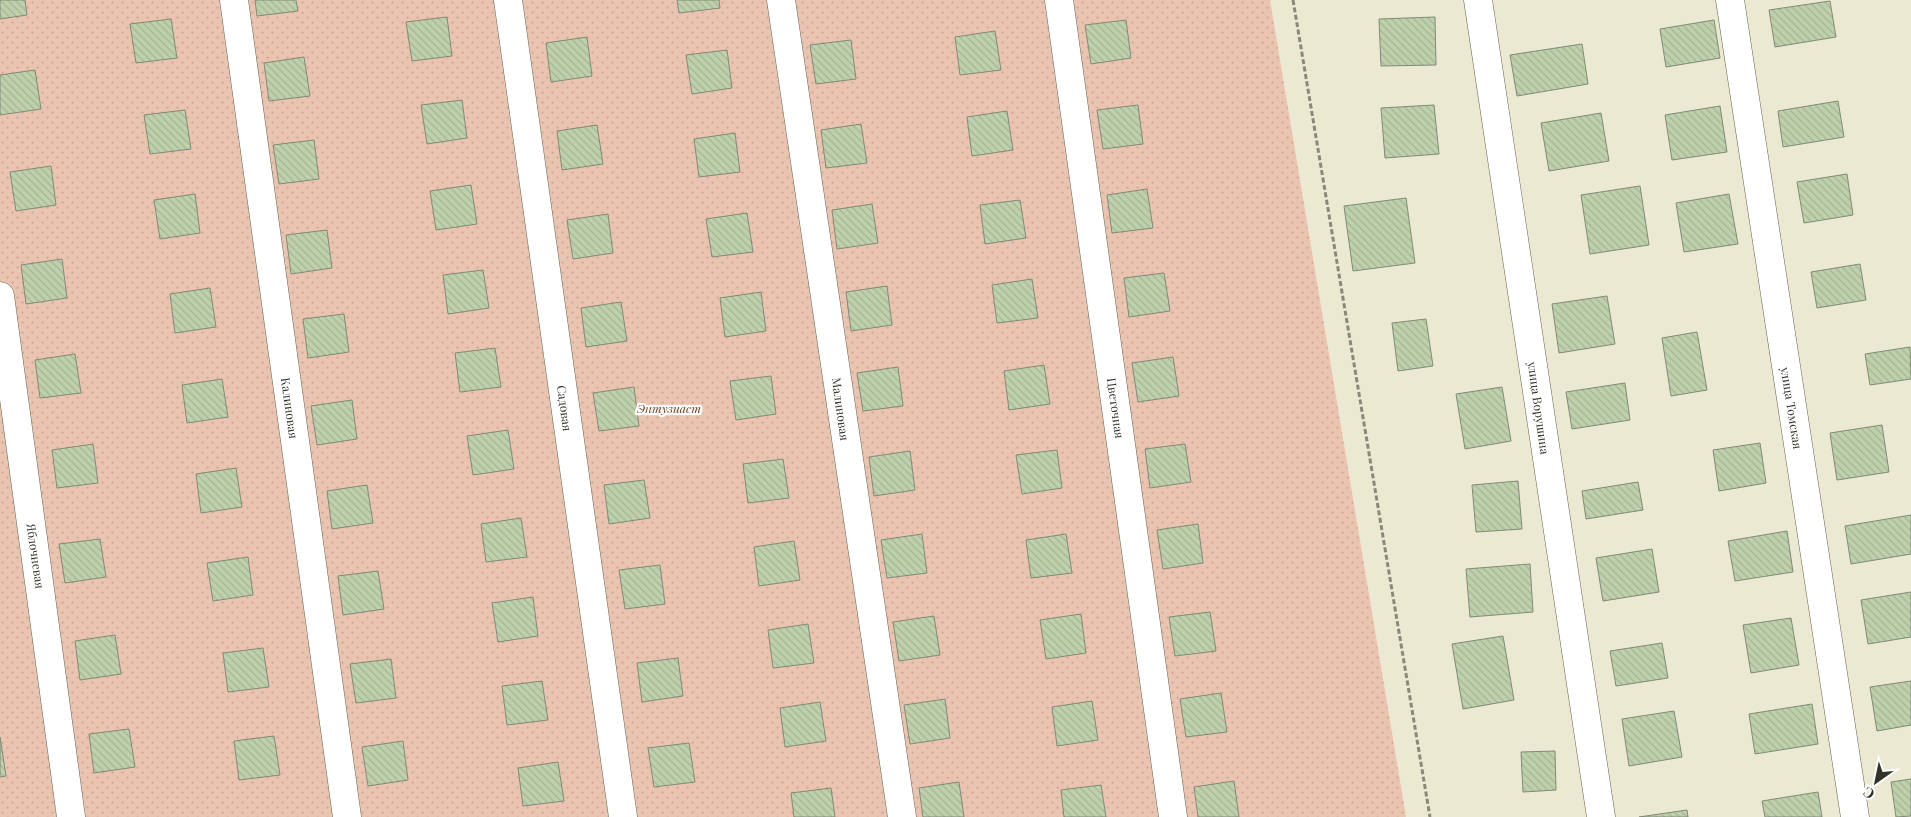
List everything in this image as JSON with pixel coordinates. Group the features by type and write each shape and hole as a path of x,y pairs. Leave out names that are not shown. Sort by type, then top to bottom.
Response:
{"street":[{"name":"Калиновая","path":"234,0 347,817"},
{"name":"Садовая","path":"508,0 623,817"},
{"name":"Малиновая","path":"781,0 902,817"},
{"name":"Цветочная","path":"1059,0 1173,817"},
{"name":"улица Ворушина","path":"1478,0 1600,817"},
{"name":"улица Томская","path":"1730,0 1855,817"},
{"name":"Яблочневая","path":"0,296 71,817"}],"path":[{"path":"1293,0 1430,817"}],"green space":[{"name":"Энтузиаст","path":"0,0 1270,0 1406,817 0,817"}],"building":[{"path":"0,0 25,0 27,15 0,19"},
{"path":"255,0 296,0 298,11 257,16"},
{"path":"677,0 719,0 720,8 679,13"},
{"path":"1830,1 1836,37 1775,47 1769,10"},
{"path":"447,17 452,56 412,61 406,22"},
{"path":"1435,17 1436,65 1381,66 1379,19"},
{"path":"171,19 177,58 136,63 130,24"},
{"path":"1126,20 1131,58 1091,64 1085,25"},
{"path":"1714,20 1720,58 1666,67 1660,29"},
{"path":"995,31 1001,70 960,75 955,37"},
{"path":"587,37 592,76 551,82 546,43"},
{"path":"851,40 856,79 816,84 810,45"},
{"path":"1582,44 1588,84 1517,96 1510,55"},
{"path":"727,50 732,88 692,94 686,55"},
{"path":"304,57 310,96 269,101 264,63"},
{"path":"35,70 41,109 0,115 0,75"},
{"path":"462,100 467,138 427,144 421,105"},
{"path":"1838,101 1844,137 1783,147 1778,111"},
{"path":"1138,105 1143,144 1103,149 1097,110"},
{"path":"1434,105 1439,154 1385,158 1381,108"},
{"path":"1720,106 1727,152 1672,160 1665,115"},
{"path":"185,110 191,149 150,154 144,115"},
{"path":"1007,111 1013,150 972,156 967,117"},
{"path":"1601,113 1609,161 1549,171 1541,123"},
{"path":"861,124 867,163 826,168 821,130"},
{"path":"597,125 603,164 562,170 557,131"},
{"path":"735,133 740,172 699,177 694,139"},
{"path":"314,140 319,179 279,184 273,145"},
{"path":"51,166 56,205 16,211 10,172"},
{"path":"1847,174 1853,215 1804,223 1797,182"},
{"path":"471,185 477,224 436,230 430,191"},
{"path":"1640,186 1649,245 1590,254 1581,195"},
{"path":"1147,189 1153,228 1112,233 1107,195"},
{"path":"195,194 200,233 160,239 154,200"},
{"path":"1729,194 1738,244 1684,252 1676,203"},
{"path":"1406,198 1415,263 1353,271 1344,206"},
{"path":"1020,200 1026,238 985,244 980,205"},
{"path":"872,204 878,243 837,249 832,210"},
{"path":"747,213 753,252 712,257 706,219"},
{"path":"608,214 613,253 573,259 567,220"},
{"path":"327,230 332,268 291,274 286,235"},
{"path":"62,259 67,298 26,304 21,265"},
{"path":"1860,264 1866,300 1817,308 1811,272"},
{"path":"483,270 489,308 448,314 443,275"},
{"path":"1164,273 1170,311 1129,317 1124,278"},
{"path":"1032,279 1038,318 997,323 992,285"},
{"path":"887,286 892,325 851,331 846,292"},
{"path":"210,288 216,327 175,333 170,294"},
{"path":"761,292 766,331 725,337 720,298"},
{"path":"1607,296 1615,344 1559,353 1552,304"},
{"path":"621,302 627,341 586,347 581,308"},
{"path":"344,314 349,352 308,358 303,319"},
{"path":"1426,319 1433,366 1398,371 1392,323"},
{"path":"1697,332 1707,390 1671,396 1662,338"},
{"path":"1910,347 1911,379 1870,385 1865,354"},
{"path":"495,348 501,387 460,392 455,353"},
{"path":"75,354 81,393 40,398 35,360"},
{"path":"1173,357 1179,396 1138,402 1132,363"},
{"path":"1044,365 1050,404 1009,410 1004,371"},
{"path":"898,367 903,406 863,411 857,373"},
{"path":"771,376 776,414 736,420 730,381"},
{"path":"222,379 228,417 187,423 182,385"},
{"path":"1625,383 1630,420 1572,429 1566,392"},
{"path":"634,387 639,426 599,431 593,393"},
{"path":"1502,387 1511,441 1465,449 1456,394"},
{"path":"352,400 357,439 317,445 311,406"},
{"path":"1882,425 1889,472 1837,480 1830,433"},
{"path":"508,430 514,469 473,475 467,436"},
{"path":"1760,443 1766,483 1719,491 1713,450"},
{"path":"93,444 98,483 57,488 52,450"},
{"path":"1185,444 1191,482 1150,488 1145,449"},
{"path":"1057,450 1062,488 1022,494 1016,455"},
{"path":"910,451 915,490 874,496 869,457"},
{"path":"783,459 789,498 748,503 743,464"},
{"path":"236,468 242,507 201,513 196,474"},
{"path":"644,480 650,518 609,524 604,485"},
{"path":"1518,481 1522,529 1476,532 1472,485"},
{"path":"1638,482 1643,510 1586,519 1582,491"},
{"path":"367,485 373,523 332,529 327,491"},
{"path":"1911,515 1911,554 1851,564 1845,526"},
{"path":"521,518 527,557 486,562 481,524"},
{"path":"1198,524 1203,563 1163,569 1157,530"},
{"path":"1787,531 1793,572 1735,581 1728,541"},
{"path":"922,534 927,573 887,578 881,540"},
{"path":"1066,534 1072,573 1031,578 1026,540"},
{"path":"100,539 106,577 65,583 59,544"},
{"path":"794,541 800,580 759,586 754,547"},
{"path":"1652,549 1659,592 1603,601 1596,558"},
{"path":"248,557 253,595 213,601 207,563"},
{"path":"1530,564 1533,612 1470,617 1466,569"},
{"path":"660,565 665,604 625,609 619,570"},
{"path":"378,571 384,609 343,615 338,576"},
{"path":"1911,592 1911,637 1868,644 1861,600"},
{"path":"533,597 538,636 498,642 492,603"},
{"path":"1210,612 1216,651 1175,656 1169,617"},
{"path":"1081,614 1086,653 1046,659 1040,620"},
{"path":"934,616 940,655 899,661 893,622"},
{"path":"1791,618 1799,665 1751,673 1743,625"},
{"path":"808,624 814,663 773,668 768,630"},
{"path":"115,635 121,674 80,680 75,641"},
{"path":"1503,636 1514,700 1463,709 1452,644"},
{"path":"1662,643 1668,678 1616,686 1610,651"},
{"path":"263,648 269,687 228,692 223,653"},
{"path":"678,658 683,696 642,702 637,663"},
{"path":"391,659 396,698 356,703 350,664"},
{"path":"542,681 548,720 507,725 502,686"},
{"path":"1911,681 1911,725 1877,731 1870,687"},
{"path":"1221,693 1227,732 1186,737 1180,699"},
{"path":"945,699 950,738 910,744 904,705"},
{"path":"1092,701 1098,740 1057,746 1052,707"},
{"path":"820,702 826,741 785,747 780,708"},
{"path":"1812,704 1818,744 1755,754 1749,714"},
{"path":"1674,711 1682,757 1629,766 1622,719"},
{"path":"129,729 135,767 94,773 89,734"},
{"path":"274,736 280,775 239,780 234,741"},
{"path":"0,737 6,776 0,777"},
{"path":"403,741 408,780 368,786 362,747"},
{"path":"689,743 695,782 654,787 648,748"},
{"path":"1555,751 1556,790 1523,792 1521,752"},
{"path":"558,762 564,801 523,806 518,768"},
{"path":"1911,779 1911,816 1896,817 1891,782"},
{"path":"1234,781 1239,817 1198,817 1194,787"},
{"path":"959,782 964,817 923,817 919,788"},
{"path":"1101,785 1106,817 1064,817 1061,790"},
{"path":"831,788 835,817 794,817 791,793"},
{"path":"1818,792 1822,817 1765,817 1762,801"},
{"path":"1687,810 1688,817 1639,817"}]}
